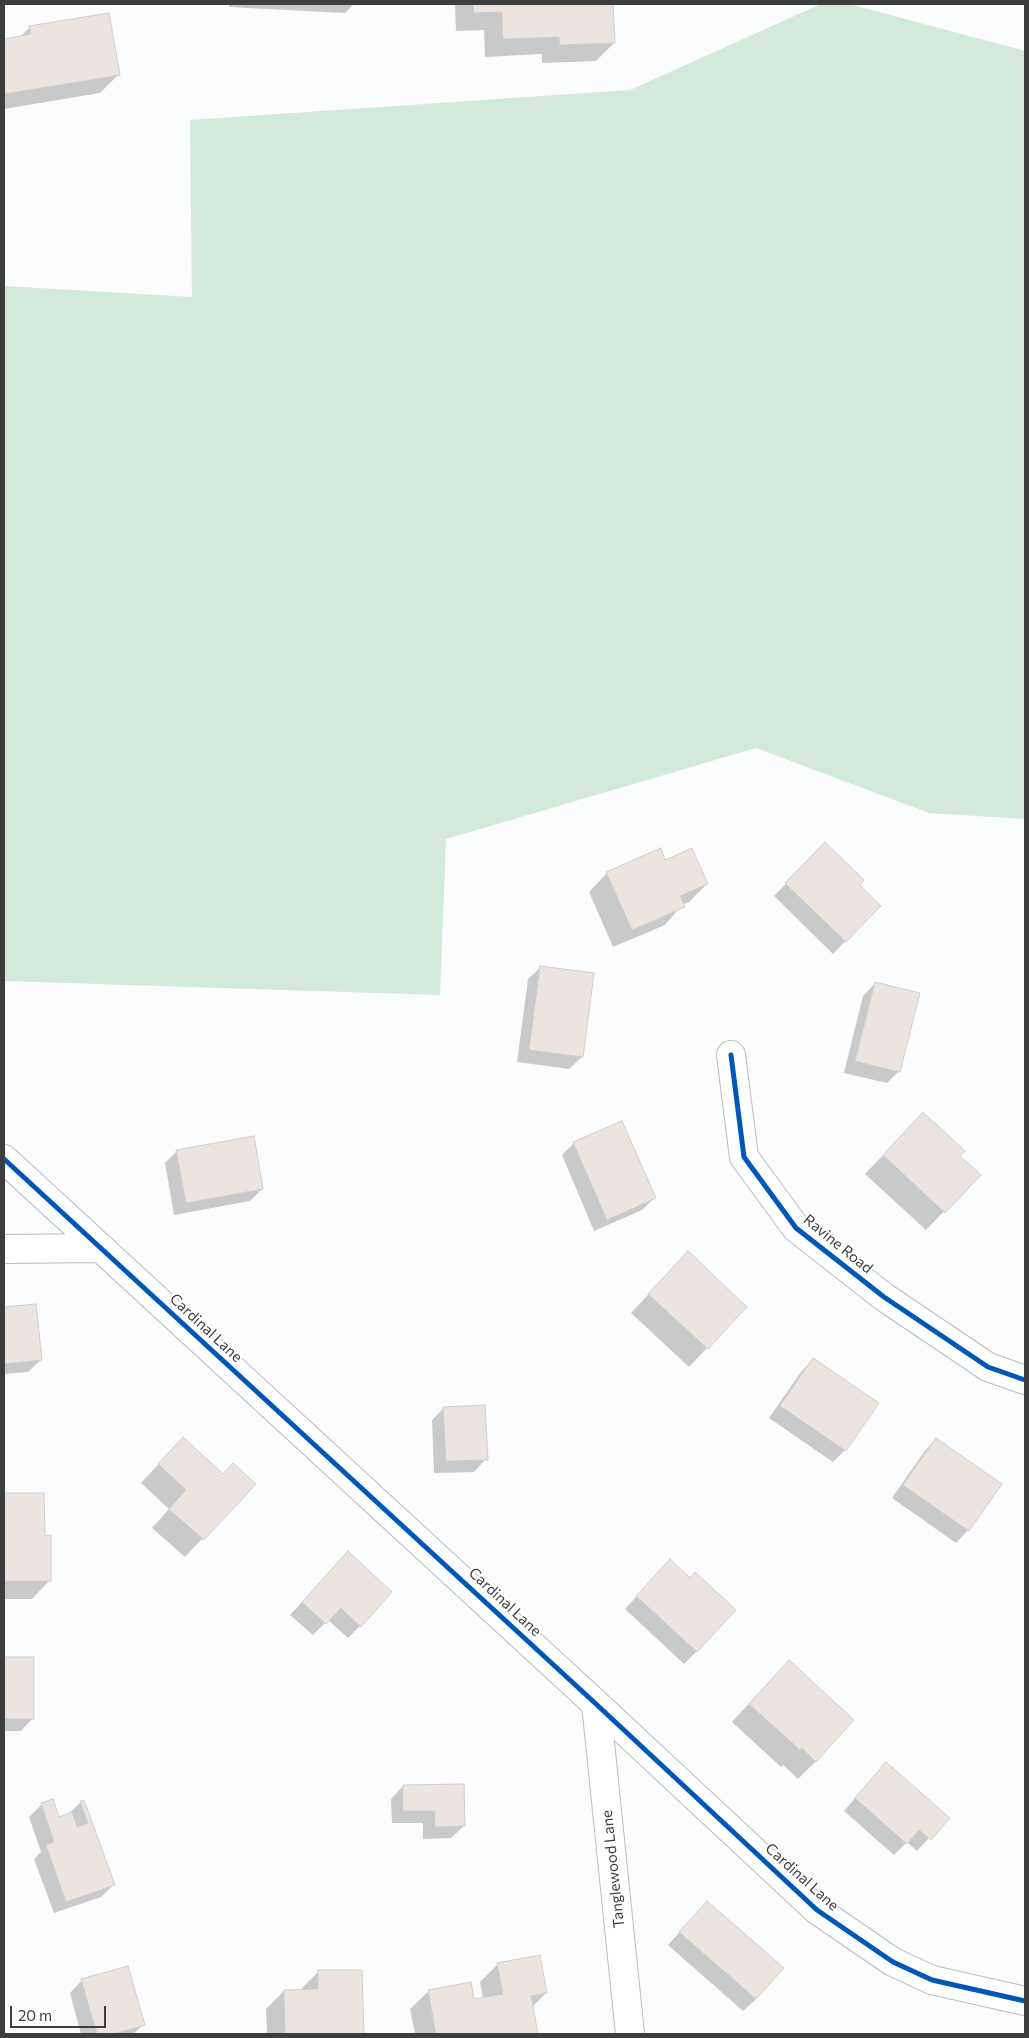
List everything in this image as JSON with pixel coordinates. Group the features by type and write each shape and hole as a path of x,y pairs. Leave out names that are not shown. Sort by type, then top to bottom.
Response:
{"street":[{"name":"Ravine Road","path":"732,1055 744,1157 796,1228 884,1297 988,1367 1025,1380"},
{"name":"Cardinal Lane","path":"4,1158 817,1910 893,1962 932,1980 1025,2001"},
{"path":"4,1249 101,1248"},
{"name":"Tanglewood Lane","path":"596,1704 630,2034"}],"green space":[{"path":"821,4 849,4 1025,51 1025,819 929,813 756,748 446,839 440,995 4,981 4,286 192,297 190,120 630,90"}],"building":[{"path":"473,4 613,4 615,43 560,45 559,37 503,39 502,12 474,13"},
{"path":"109,13 120,75 4,94 4,39 31,34 29,26"},
{"path":"825,842 864,880 860,885 881,906 846,942 785,883"},
{"path":"661,848 665,860 692,848 708,884 680,896 685,907 632,930 606,872"},
{"path":"540,966 594,973 583,1057 529,1050"},
{"path":"875,982 920,993 900,1072 855,1061"},
{"path":"923,1112 965,1151 960,1156 981,1175 945,1213 883,1155"},
{"path":"622,1121 656,1198 607,1220 573,1142"},
{"path":"254,1136 263,1189 186,1203 176,1150"},
{"path":"688,1251 747,1307 708,1349 648,1294"},
{"path":"36,1304 42,1360 4,1364 4,1307"},
{"path":"813,1358 879,1403 846,1451 780,1406"},
{"path":"485,1405 488,1460 446,1461 443,1407"},
{"path":"183,1437 223,1474 233,1463 256,1484 204,1540 169,1509 186,1490 158,1464"},
{"path":"936,1438 1002,1484 969,1531 903,1485"},
{"path":"4,1493 44,1493 45,1536 51,1535 51,1581 4,1581"},
{"path":"348,1551 392,1592 361,1627 341,1608 326,1624 302,1602"},
{"path":"670,1559 690,1578 695,1572 736,1610 697,1652 636,1596"},
{"path":"4,1657 34,1657 34,1719 4,1719"},
{"path":"789,1660 854,1720 816,1762 749,1704"},
{"path":"886,1762 950,1818 931,1840 919,1830 907,1844 855,1798"},
{"path":"464,1784 465,1826 435,1827 435,1811 403,1811 403,1785"},
{"path":"53,1799 59,1817 72,1812 77,1827 88,1823 80,1801 84,1800 115,1885 66,1902 46,1845 54,1842 41,1803"},
{"path":"707,1901 784,1968 756,1999 679,1932"},
{"path":"540,1955 547,1993 531,1996 538,2034 436,2034 428,1990 471,1982 474,1999 503,1994 497,1963"},
{"path":"128,1966 145,2025 113,2034 97,2034 81,1979"},
{"path":"318,1970 362,1970 364,2034 285,2034 284,1990 318,1989"}],"cycle path":[{"path":"731,1055 744,1157 796,1228 884,1297 988,1367 1025,1380"},
{"path":"4,1159 817,1910 893,1962 932,1980 1025,2001"}]}
